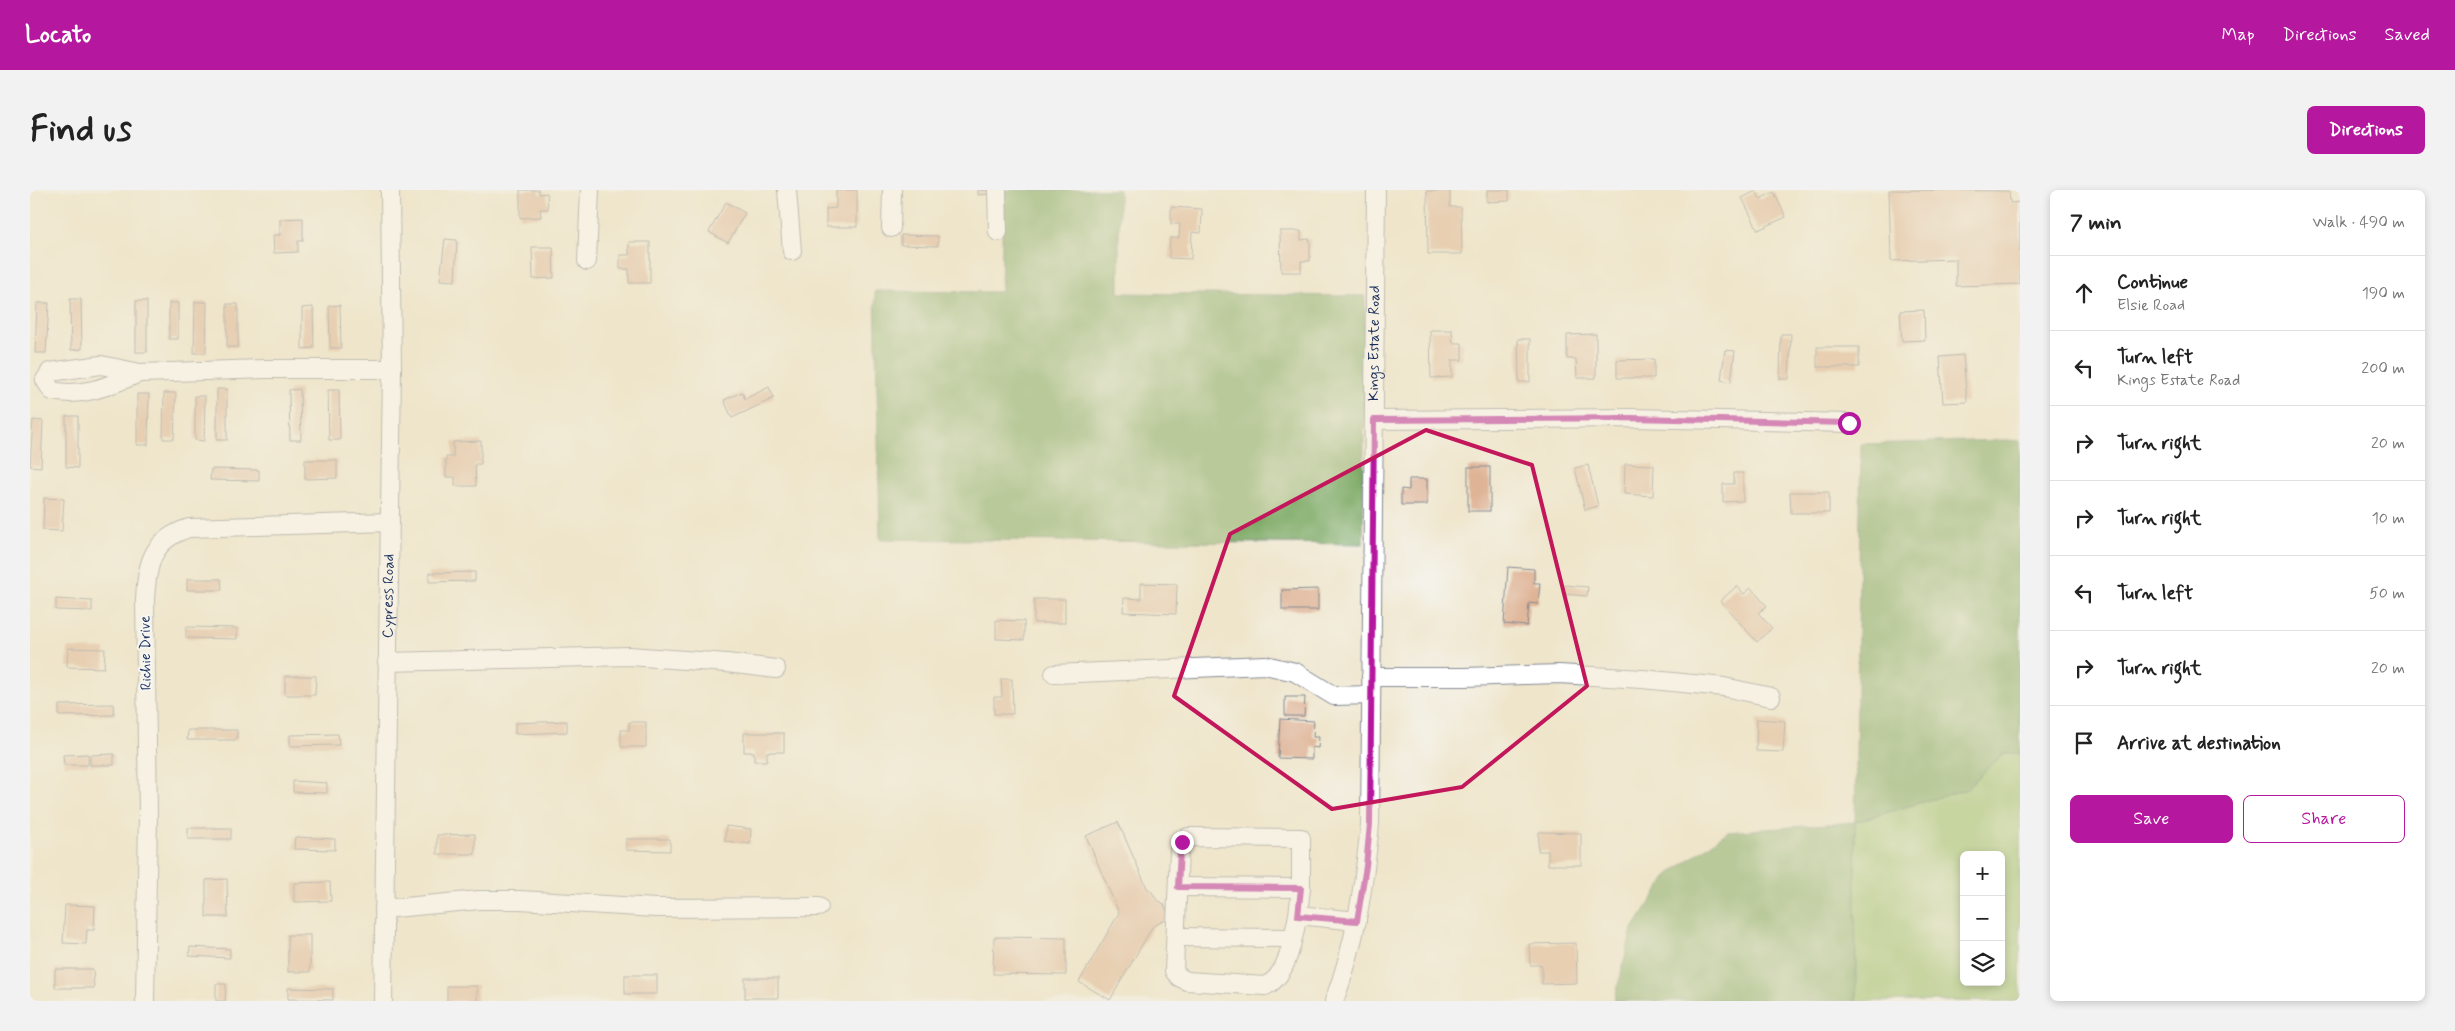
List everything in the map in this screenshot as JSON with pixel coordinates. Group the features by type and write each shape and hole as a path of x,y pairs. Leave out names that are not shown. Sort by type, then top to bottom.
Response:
{"street":[{"name":"Cypress Road","path":"383,1001 392,369 390,190"},
{"path":"587,262 590,190"},
{"path":"787,190 792,251"},
{"path":"891,228 892,190"},
{"path":"996,190 998,232"},
{"name":"Kings Estate Road","path":"1334,1001 1357,921 1366,866 1370,824 1376,190"},
{"path":"140,373 266,369 392,369"},
{"path":"1374,420 1631,418 1849,423"},
{"name":"Richie Drive","path":"145,1001 148,815 145,600 146,583 155,549 164,539 189,528 390,522"},
{"path":"387,662 628,656 698,660 776,669"},
{"path":"1054,674 1265,665 1295,672 1334,696 1371,695"},
{"path":"1372,677 1559,674 1642,678 1724,687 1770,697"},
{"path":"1188,837 1301,838 1301,888 1298,916 1292,938 1278,976 1271,984 1265,986 1187,981 1179,977 1174,971 1180,851 1182,842 1188,837"},
{"path":"1178,887 1301,888"},
{"path":"384,910 479,900 656,908 819,907"},
{"path":"1298,916 1357,921"},
{"path":"1176,937 1292,938"}],"highlighted area":[{"path":"1426,430 1532,465 1587,686 1462,787 1332,809 1174,696 1230,534"}],"green space":[{"path":"1003,190 1119,190 1119,293 1365,296 1363,544 880,539 875,291 1001,292"},
{"path":"2020,441 2020,753 2003,754 1966,789 1855,822 1861,444"},
{"path":"2020,753 2020,1001 1856,1001 1855,822 1966,789 2003,754"},
{"path":"1855,822 1856,1001 1614,1001 1632,930 1668,875 1727,832"}],"building":[{"path":"520,190 539,190 539,194 547,193 548,209 540,209 541,217 520,218"},
{"path":"836,190 857,190 857,227 826,227 826,209 836,208"},
{"path":"978,190 989,190 989,194 978,195"},
{"path":"1487,190 1509,190 1509,201 1487,202"},
{"path":"1889,190 2009,191 2010,203 2020,202 2020,284 1956,286 1956,259 1891,261"},
{"path":"1427,191 1450,191 1450,207 1461,207 1462,254 1428,254"},
{"path":"1756,191 1760,199 1774,192 1786,217 1758,230 1742,198"},
{"path":"726,202 745,213 728,243 709,232"},
{"path":"1171,207 1202,209 1201,233 1192,232 1191,259 1169,258 1170,238 1179,238 1180,224 1171,224"},
{"path":"303,218 303,241 298,241 298,252 274,253 273,235 280,235 280,219"},
{"path":"1280,231 1301,231 1301,240 1310,239 1310,261 1301,261 1301,272 1281,272"},
{"path":"901,235 938,236 938,246 901,245"},
{"path":"445,239 457,240 455,281 440,280"},
{"path":"629,242 650,242 650,283 629,283 629,269 620,269 620,255 629,255"},
{"path":"532,247 553,247 554,278 533,279"},
{"path":"70,299 81,299 82,349 71,350"},
{"path":"136,301 147,301 147,352 136,352"},
{"path":"195,302 207,302 206,353 194,353"},
{"path":"37,303 49,303 46,353 35,353"},
{"path":"169,303 178,303 178,339 169,339"},
{"path":"227,304 238,304 238,347 227,347"},
{"path":"340,305 341,348 330,348 329,306"},
{"path":"313,307 314,348 302,349 302,308"},
{"path":"1924,310 1925,340 1902,341 1900,311"},
{"path":"1430,330 1452,330 1453,343 1462,343 1462,360 1452,360 1452,377 1431,378"},
{"path":"1596,334 1596,378 1577,378 1576,359 1567,359 1567,335"},
{"path":"1781,334 1791,334 1789,379 1780,379"},
{"path":"1518,339 1530,339 1530,382 1519,382"},
{"path":"1817,347 1859,347 1859,367 1817,367"},
{"path":"1725,350 1735,351 1731,382 1721,380"},
{"path":"1963,355 1967,402 1943,403 1940,357"},
{"path":"1654,359 1654,378 1617,378 1617,360"},
{"path":"769,387 774,398 732,418 724,400 742,392 745,399"},
{"path":"217,389 227,389 227,440 217,440"},
{"path":"300,389 301,440 290,440 289,390"},
{"path":"328,390 339,390 340,440 329,440"},
{"path":"164,393 176,393 174,439 163,439"},
{"path":"137,394 149,394 148,445 137,445"},
{"path":"195,396 205,396 204,441 195,440"},
{"path":"66,416 78,416 78,468 66,467"},
{"path":"33,420 43,421 41,467 30,466"},
{"path":"481,441 481,464 475,464 476,486 455,486 455,477 446,477 446,457 453,457 453,442"},
{"path":"305,460 337,460 337,478 305,479"},
{"path":"1625,464 1654,465 1653,496 1624,494"},
{"path":"1588,465 1598,506 1585,510 1575,468"},
{"path":"1468,467 1490,467 1490,511 1468,511"},
{"path":"211,469 259,470 259,481 210,480"},
{"path":"1734,473 1743,473 1743,501 1723,502 1723,484 1734,484"},
{"path":"1409,479 1427,479 1427,505 1401,505 1401,489 1409,490"},
{"path":"1790,492 1829,492 1829,513 1791,513"},
{"path":"44,498 64,499 62,531 43,530"},
{"path":"1508,567 1534,569 1534,583 1540,583 1538,604 1529,603 1527,626 1504,624"},
{"path":"475,572 475,581 429,582 429,573"},
{"path":"187,579 221,579 222,590 187,590"},
{"path":"1141,583 1177,584 1176,614 1123,612 1124,598 1141,599"},
{"path":"1565,585 1588,587 1587,596 1564,594"},
{"path":"1737,586 1744,594 1751,588 1767,606 1758,613 1772,628 1757,642 1720,601"},
{"path":"1318,589 1318,610 1282,610 1282,590"},
{"path":"56,599 92,601 92,611 56,610"},
{"path":"1034,599 1065,599 1065,623 1034,623"},
{"path":"996,620 1024,621 1024,640 996,639"},
{"path":"186,627 237,628 237,639 186,638"},
{"path":"68,648 105,649 104,668 67,667"},
{"path":"285,676 316,676 315,695 285,695"},
{"path":"1001,679 1012,679 1013,714 994,714 994,697 1002,697"},
{"path":"1285,697 1305,697 1304,716 1285,716"},
{"path":"113,704 114,715 59,716 59,705"},
{"path":"1280,719 1314,721 1313,737 1319,737 1318,748 1312,747 1312,759 1278,758"},
{"path":"1757,719 1785,721 1783,752 1756,751"},
{"path":"567,721 567,732 515,734 515,723"},
{"path":"629,722 646,722 646,747 621,747 621,730 629,730"},
{"path":"188,730 237,730 237,740 187,740"},
{"path":"744,733 784,733 784,752 767,752 767,761 754,761 754,752 744,752"},
{"path":"338,734 339,745 290,746 290,735"},
{"path":"88,754 88,765 64,765 63,755"},
{"path":"114,754 114,765 90,765 90,755"},
{"path":"293,781 327,783 327,793 293,792"},
{"path":"1118,822 1147,888 1156,899 1164,904 1169,916 1166,920 1153,926 1110,1000 1079,982 1119,913 1086,836"},
{"path":"726,826 751,829 750,844 725,841"},
{"path":"188,828 231,828 231,839 188,839"},
{"path":"1539,832 1581,833 1581,865 1548,865 1548,851 1538,851"},
{"path":"475,834 475,854 437,854 437,835"},
{"path":"295,837 335,839 335,850 294,849"},
{"path":"626,839 670,839 670,851 626,850"},
{"path":"227,879 228,917 206,917 206,880"},
{"path":"330,882 331,901 294,902 294,883"},
{"path":"65,905 95,906 94,930 87,930 86,944 63,943"},
{"path":"288,935 310,935 310,972 288,972"},
{"path":"994,937 1066,938 1066,975 993,974"},
{"path":"1576,943 1577,983 1542,984 1542,965 1530,965 1529,944"},
{"path":"190,947 230,949 230,958 189,956"},
{"path":"55,969 93,969 94,988 55,988"},
{"path":"625,975 657,975 657,994 625,994"},
{"path":"745,978 778,978 778,998 745,998"},
{"path":"216,984 226,984 225,1001 216,1001"},
{"path":"447,986 477,986 477,1001 447,1001"},
{"path":"288,988 333,989 333,1000 288,999"}],"route":[{"path":"1182,842 1178,887 1301,888 1298,916 1357,921 1366,866 1370,824 1374,420 1631,418 1849,423"}]}
